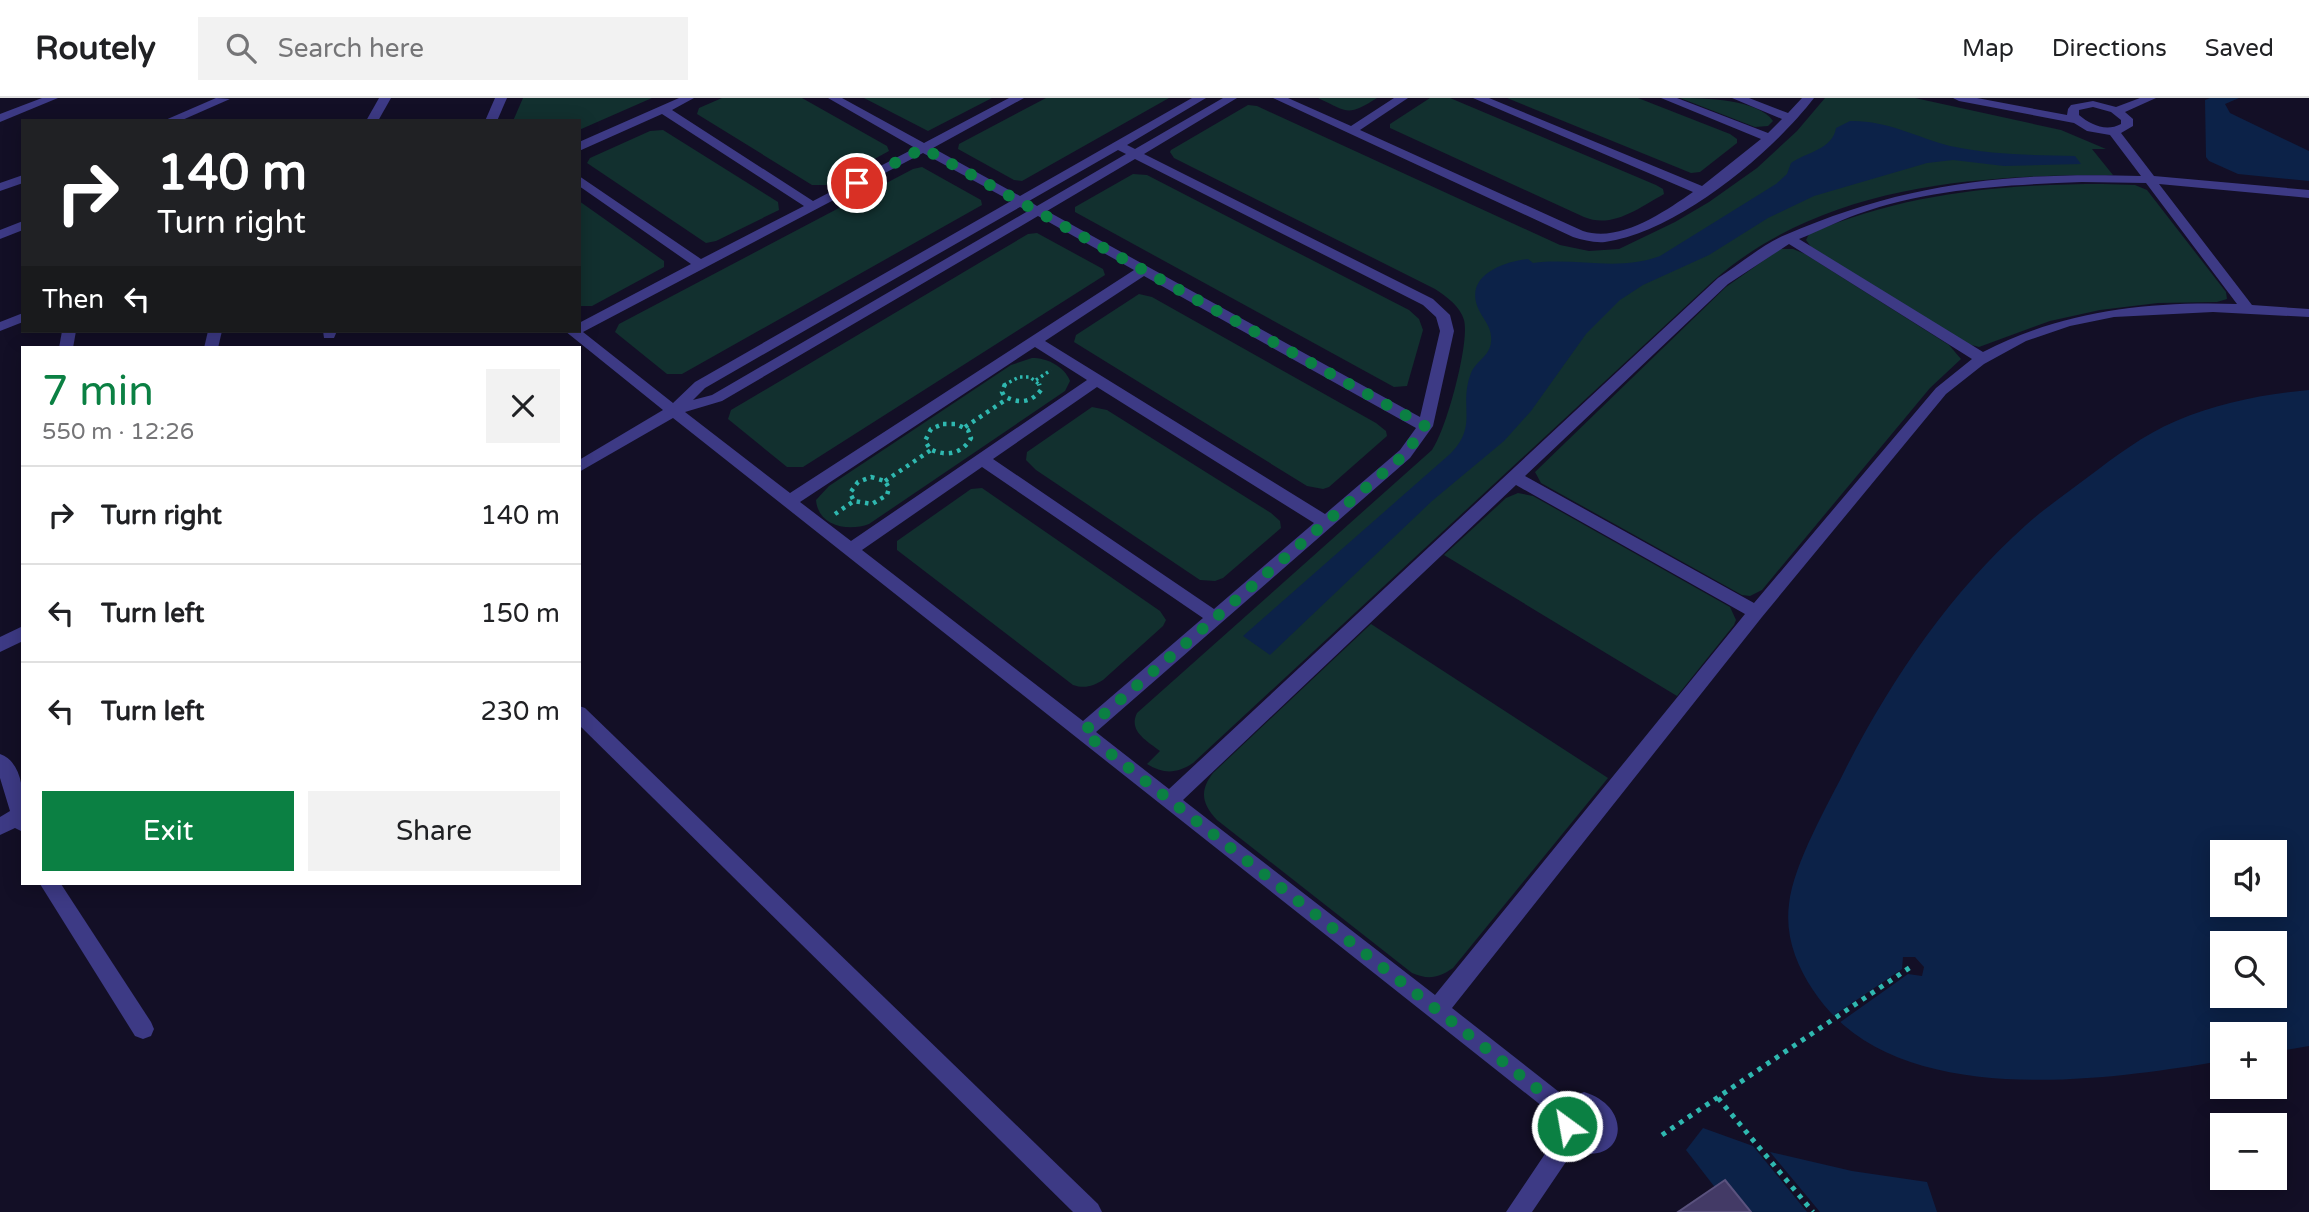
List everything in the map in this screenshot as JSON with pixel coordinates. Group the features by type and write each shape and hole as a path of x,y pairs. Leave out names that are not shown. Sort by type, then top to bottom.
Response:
{"street":[{"path":"0,118 52,98"},
{"path":"373,119 385,98"},
{"path":"492,119 502,98"},
{"path":"581,146 688,98"},
{"path":"834,98 1425,426"},
{"path":"581,327 1018,98"},
{"path":"581,466 673,411 700,385 1199,98"},
{"path":"673,411 717,398 1231,98"},
{"path":"1279,98 1578,234 1594,238 1608,238 1629,231 1702,191 1770,138 1808,98"},
{"path":"1351,131 1402,98"},
{"path":"1479,98 1702,191"},
{"path":"1667,98 1770,138"},
{"path":"1738,98 1791,118"},
{"path":"1959,98 2076,120 2092,128 2113,131 2125,129 2128,124 2127,119 2116,111 2081,101 2072,109 2076,120"},
{"path":"2116,111 2150,98"},
{"path":"174,119 224,99"},
{"path":"663,109 813,206"},
{"path":"2113,131 2247,308"},
{"path":"1083,732 1405,454 1425,426 1447,331 1447,323 1437,308 1117,145"},
{"path":"0,187 21,179"},
{"path":"581,181 701,265"},
{"path":"1169,801 1723,281 1755,256 1788,237 1858,209 1947,189 2038,181 2150,181 2309,194"},
{"path":"0,235 21,226"},
{"path":"1788,237 1980,357"},
{"path":"788,502 1144,270"},
{"path":"1437,1010 1756,612 1941,391 1980,357 2040,331 2104,315 2162,309 2247,308 2309,313"},
{"path":"0,327 21,318"},
{"path":"579,333 788,502 1437,1010 1569,1123 1518,1212"},
{"path":"1035,341 1325,522"},
{"path":"850,550 1097,380"},
{"path":"982,459 1214,617"},
{"path":"1514,477 1756,612"},
{"path":"0,645 21,634"},
{"path":"581,715 1090,1212"},
{"path":"0,762 13,783 21,814"},
{"path":"0,827 21,818"},
{"path":"51,885 143,1029"}],"path":[{"path":"965,428 1007,399 1029,401 1038,396 1041,387 1030,377 1012,379 1002,389 1007,399"},
{"path":"947,424 965,428 971,438 964,449 948,454 931,450 925,441 931,429 947,424"},
{"path":"884,481 931,450"},
{"path":"871,477 884,481 888,492 881,501 865,505 854,501 850,491 858,482 871,477"},
{"path":"827,519 854,501"},
{"path":"1662,1135 1912,966"},
{"path":"1718,1098 1813,1212"}],"green space":[{"path":"523,98 652,98 581,129 581,119 514,119"},
{"path":"722,98 802,98 887,146 889,151 827,185 812,185 697,114 699,108"},
{"path":"864,98 992,98 928,131"},
{"path":"1046,98 1169,98 1022,181 1014,180 958,149 959,144"},
{"path":"1318,98 1377,98 1359,108 1348,110"},
{"path":"1430,98 1450,98 1656,185 1663,189 1664,194 1615,219 1594,220 1584,217 1390,128 1390,124"},
{"path":"1507,98 1638,98 1730,134 1737,139 1737,143 1700,172 1691,173"},
{"path":"1680,98 1716,99 1743,104 1756,108 1773,121 1768,126 1755,127"},
{"path":"1825,98 1915,98 2061,130 2106,149 2092,149 2113,175 2007,178 1902,192 1851,205 1802,224 1756,249 1713,281 1193,763 1170,771 1159,770 1147,764 1160,751 1137,730 1137,713 1432,450 1444,425 1456,386 1465,331 1459,310 1435,289 1174,158 1171,150 1248,105 1257,106 1560,245 1589,251 1619,249 1675,222 1757,168 1797,131"},
{"path":"663,130 778,202 779,210 716,241 706,243 587,163 590,158 650,131"},
{"path":"922,167 981,200 982,205 682,374 667,374 615,332 619,324 913,169"},
{"path":"1133,174 1147,175 1409,310 1419,319 1423,330 1407,386 1394,387 1075,212 1075,207"},
{"path":"2135,185 2147,190 2226,292 2227,299 2217,302 2158,303 2100,310 2050,321 1979,347 1968,344 1811,247 1806,240 1809,234 1844,220 1917,200 1990,189"},
{"path":"581,202 664,261 664,267 592,306 581,306"},
{"path":"1037,233 1103,269 1105,275 803,467 787,467 728,419 731,410 1028,234"},
{"path":"1780,249 1793,249 1805,254 1949,345 1961,359 1930,388 1762,590 1750,596 1742,595 1541,483 1535,472 1726,287"},
{"path":"1139,294 1152,297 1376,423 1386,431 1387,436 1329,487 1323,489 1307,486 1074,342 1076,335"},
{"path":"1032,358 1049,361 1064,371 1070,381 1065,391 869,524 844,527 835,525 822,516 816,500 829,486 1011,365"},
{"path":"1092,407 1107,410 1271,513 1280,521 1281,528 1223,578 1215,581 1200,580 1036,470 1026,460 1027,452"},
{"path":"982,488 1160,611 1166,620 1163,626 1103,680 1089,686 1073,685 897,550 897,541 971,489"},
{"path":"1518,493 1533,496 1730,607 1736,620 1734,625 1677,696 1444,555 1506,498"},
{"path":"1371,624 1608,778 1453,968 1433,977 1412,973 1217,820 1205,803 1204,792 1213,773"}],"water":[{"path":"2239,98 2225,104 2230,113 2309,151 2309,181 2238,174 2209,161 2206,157 2205,100"},
{"path":"1850,121 1876,123 1966,149 2075,156 2081,164 2004,166 1953,160 1927,163 1814,196 1768,218 1709,255 1643,285 1620,300 1586,334 1531,411 1504,441 1432,501 1270,655 1243,636 1459,444 1466,425 1466,396 1471,373 1488,351 1491,342 1490,331 1476,302 1475,292 1484,276 1510,262 1528,259 1533,263 1613,264 1644,261 1660,256 1776,184 1787,174 1791,163 1825,145 1834,135 1836,128"},
{"path":"2309,390 2309,1046 2287,1050 2287,1022 2210,1022 2210,1063 2118,1076 2002,1079 1945,1071 1893,1055 1848,1029 1813,990 1797,960 1790,938 1789,904 1798,870 1813,834 1865,733 1904,668 1973,578 2026,525 2056,501 2130,446 2152,433 2208,409 2258,397"},
{"path":"1703,1128 1753,1146 1807,1212 1734,1212 1686,1150"},
{"path":"1770,1152 1852,1171 1927,1182 1937,1212 1820,1212"}],"pier":[{"path":"1903,957 1915,957 1924,967 1922,976 1908,974 1839,1023 1833,1016 1902,969"}],"building":[{"path":"1725,1180 1751,1212 1678,1212"}],"route":[{"path":"857,183 923,148 1425,426 1405,454 1083,732 1567,1112 1567,1126"}]}
